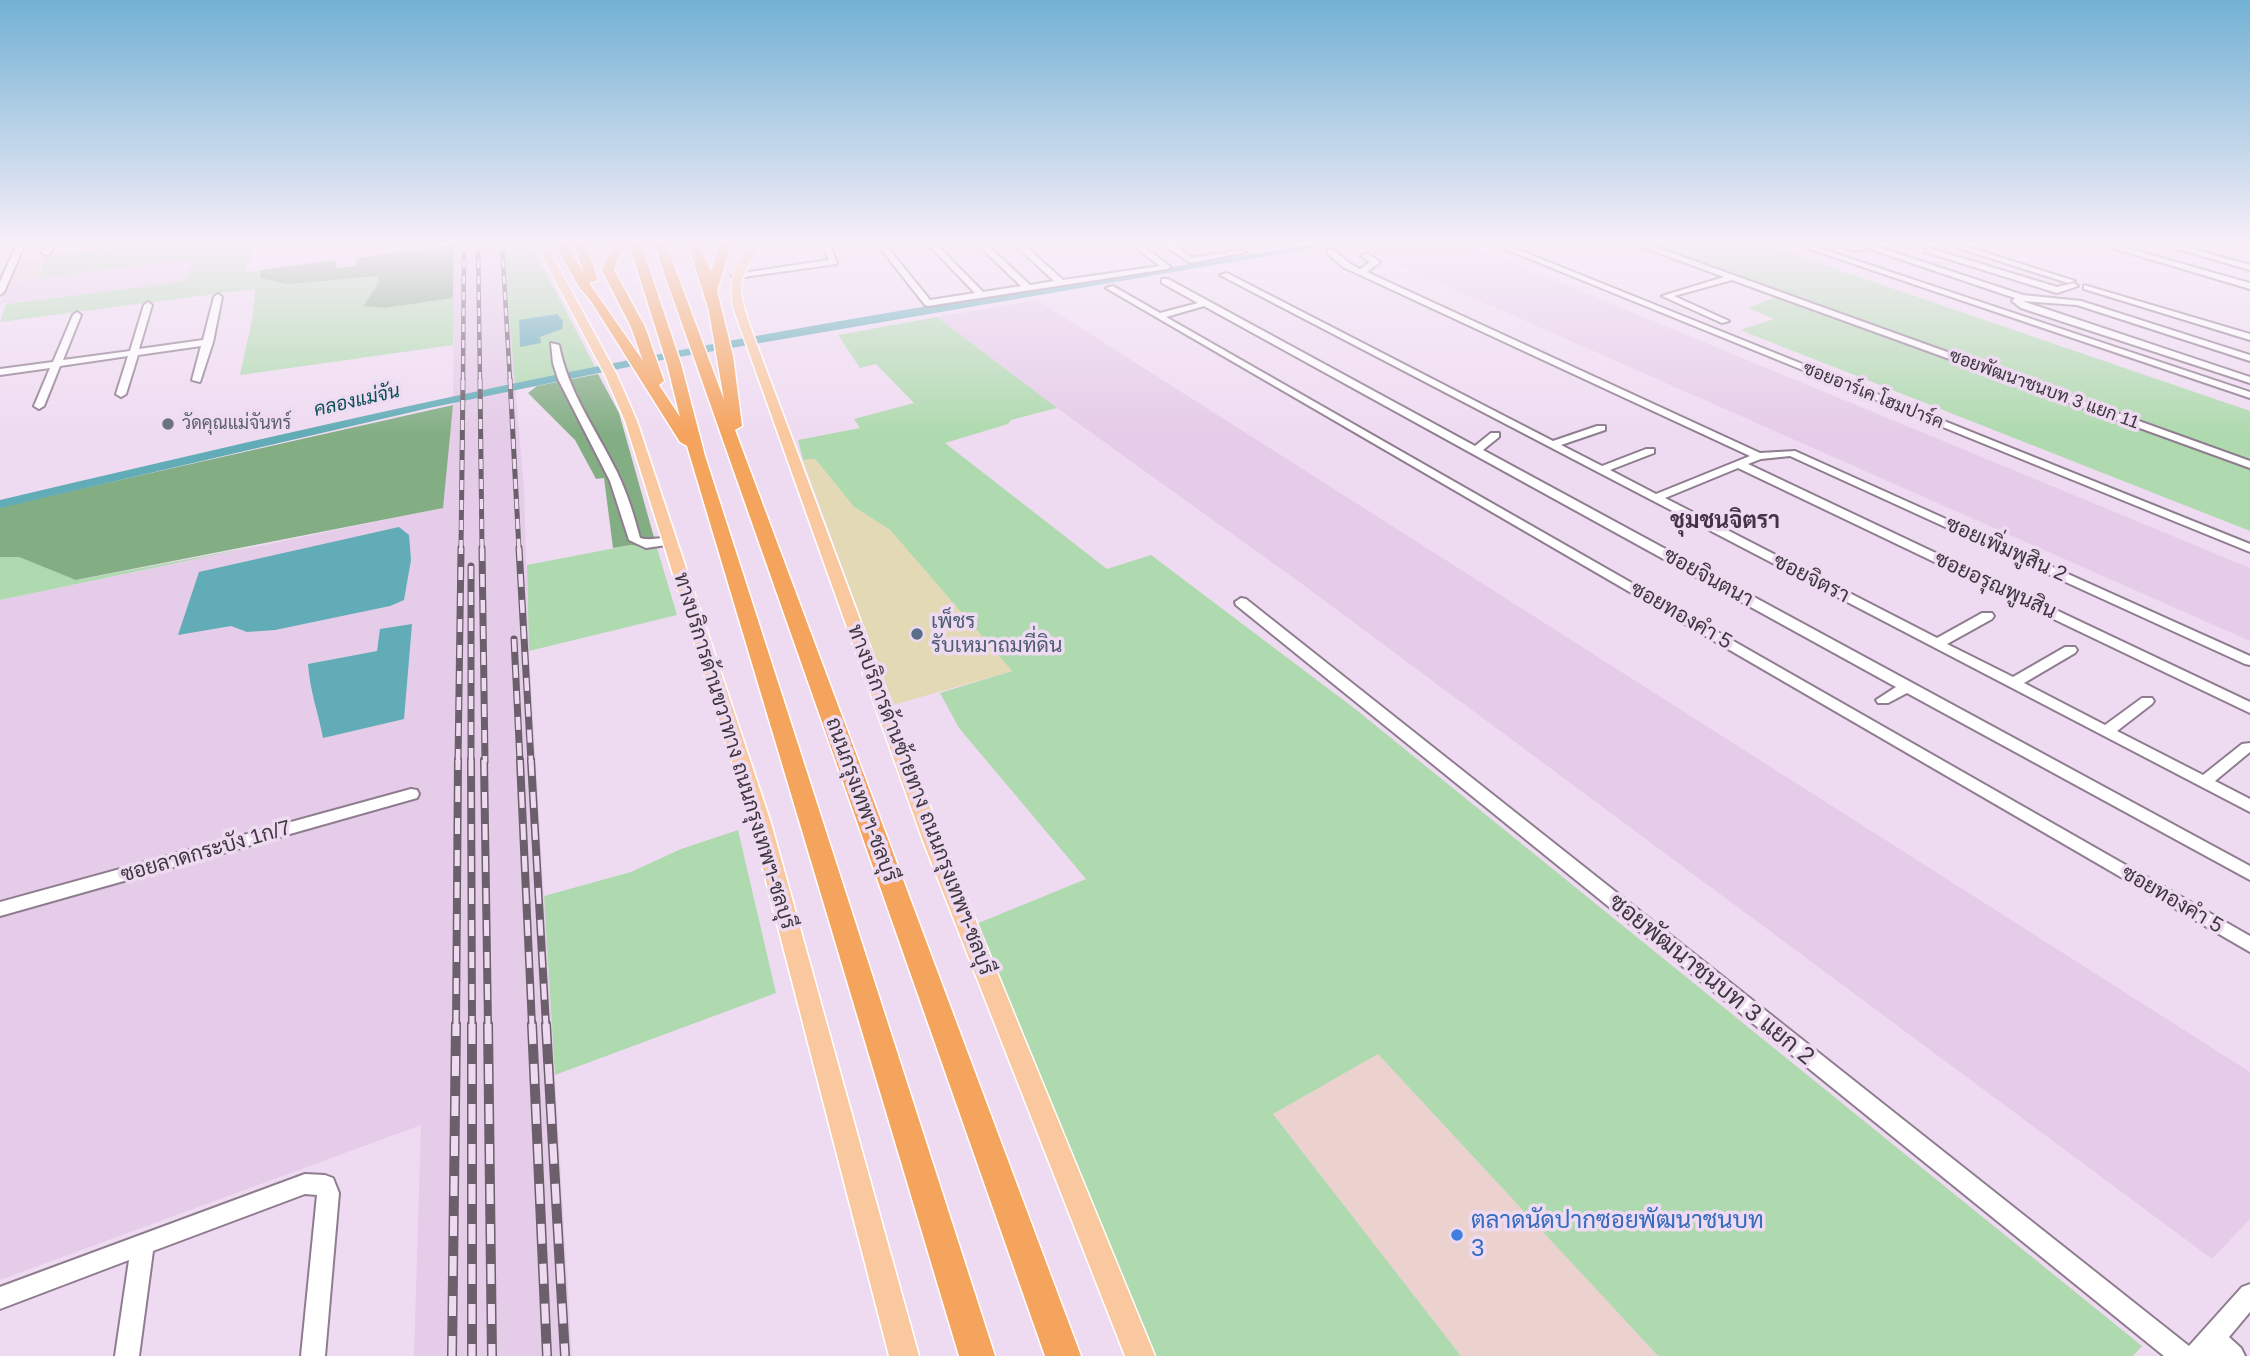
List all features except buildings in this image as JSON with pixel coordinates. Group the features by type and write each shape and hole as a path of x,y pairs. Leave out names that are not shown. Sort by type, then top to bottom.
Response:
{"highway":[{"path":"601,307 632,355 647,363"},
{"path":"627,307 635,320 660,400 697,456"},
{"path":"656,307 672,356 697,456 977,1356"},
{"name":"ถนนกรุงเทพฯ-ชลบุรี","path":"682,307 1063,1356"},
{"path":"716,307 724,347 736,453"}],"main road":[{"name":"ทางบริการด้านขวาทาง ถนนกรุงเทพฯ-ชลบุรี","path":"575,307 607,367 631,421 761,823 904,1356"},
{"name":"ทางบริการด้านซ้ายทาง ถนนกรุงเทพฯ-ชลบุรี","path":"739,307 933,841 1140,1356"}],"street":[{"path":"121,394 147,307"},
{"path":"197,380 216,307"},
{"name":"ซอยทองคำ 5","path":"1144,307 2250,945"},
{"path":"1159,316 1191,307"},
{"name":"ซอยจินตนา","path":"1214,307 2250,874"},
{"name":"ซอยจิตรา","path":"1286,307 2250,806"},
{"name":"ซอยเพิ่มพูสิน 2","path":"1440,307 1759,456"},
{"name":"ซอยอาร์เค โฮมปาร์ค","path":"1654,307 2250,548"},
{"path":"1692,307 1725,321"},
{"path":"1696,309 1702,307"},
{"name":"ซอยพัฒนาชนบท 3 แยก 11","path":"1812,307 2250,465"},
{"path":"1988,307 2250,395"},
{"path":"2030,307 2250,380"},
{"path":"2091,307 2250,358"},
{"path":"2153,307 2250,337"},
{"path":"39,406 76,315"},
{"path":"0,372 208,342"},
{"path":"554,345 557,363 583,424 613,474 635,540 646,544 669,541"},
{"path":"1552,445 1601,428"},
{"path":"1476,450 1495,435"},
{"path":"1601,470 1650,451"},
{"name":"ซอยเพิ่มพูสิน 2","path":"1656,498 1759,456 1783,452 1798,456 2250,662"},
{"name":"ซอยอรุณพูนสิน","path":"1740,465 2250,708"},
{"name":"ซอยพัฒนาชนบท 3 แยก 2","path":"1241,603 2183,1356"},
{"path":"1937,644 1987,616"},
{"path":"2012,683 2070,650"},
{"path":"1884,700 1907,687"},
{"path":"2107,731 2147,701"},
{"path":"2204,782 2247,747"},
{"name":"ซอยลาดกระบัง 1ก/7","path":"0,909 411,793"},
{"path":"0,1298 306,1184 325,1185 328,1193 313,1356"},
{"path":"127,1356 144,1244"},
{"path":"2196,1356 2250,1296"},
{"path":"2211,1338 2233,1356"}],"shaded area":[{"path":"454,307 508,307 524,491 529,651 572,1356 414,1356 421,1125 0,1280 0,600 442,508 453,405"},
{"path":"994,307 1048,307 2250,1072 2250,1219 2212,1259 1302,584 1057,408 937,317"},
{"path":"1494,307 1620,307 2250,568 2250,641"},
{"name":"ตลาดนัดปากซอยพัฒนาชนบท 3","path":"1378,1054 1658,1356 1461,1356 1273,1114"}],"green space":[{"path":"5,307 114,307 0,322"},
{"path":"254,307 454,307 453,345 240,375"},
{"path":"508,307 564,307 595,367 515,384"},
{"path":"1804,307 2250,468 2250,531 1740,330 1774,319 1748,308"},
{"path":"1821,307 1948,307 2250,411 2250,461"},
{"path":"937,317 1057,408 1011,420 1008,424 945,443 1107,569 1151,555 1354,708 2142,1346 2133,1356 1658,1356 1378,1054 1273,1114 1461,1356 1155,1356 976,924 1086,879 959,728 940,693 1012,671 890,530 854,507 815,459 803,460 798,440 860,428 854,419 914,403 876,364 860,368 838,335"},
{"path":"598,374 619,413 657,548 631,545 613,548 604,478 596,479 575,440 528,393 537,386"},
{"path":"453,405 443,508 76,580 19,557 0,557 0,507"},
{"path":"631,545 657,548 677,615 529,651 527,565"},
{"path":"258,546 0,600 0,557 19,557 77,580"},
{"path":"738,830 776,993 555,1075 544,896 631,872 681,849"}],"sand":[{"path":"815,459 854,507 890,530 1012,671 893,705 803,460"}],"water":[{"path":"557,314 563,321 562,329 540,337 541,343 520,347 519,320"},
{"path":"399,527 409,535 411,560 404,600 390,606 275,630 247,632 231,626 178,635 199,572"},
{"path":"412,624 404,719 323,738 308,664 377,651 380,629"}],"waterway":[{"name":"คลองแม่จัน","path":"0,504 429,404 667,355 939,307"}],"railway":[{"path":"463,380 464,307"},
{"path":"479,307 480,380"},
{"path":"506,307 510,380"},
{"path":"461,550 463,379"},
{"path":"480,379 482,550"},
{"path":"510,379 519,550"},
{"path":"458,762 461,548"},
{"path":"482,548 485,762"},
{"path":"519,548 531,762"},
{"path":"471,566 471,760"},
{"path":"514,639 520,762"},
{"path":"456,1026 458,760"},
{"path":"471,760 472,1026"},
{"path":"484,760 488,1026"},
{"path":"520,760 532,1026"},
{"path":"531,760 546,1026"},
{"path":"452,1356 456,1024"},
{"path":"488,1024 492,1356"},
{"path":"532,1024 547,1356"},
{"path":"546,1024 565,1356"},
{"path":"472,1026 472,1356"}],"place":[{"name":"วัดคุณแม่จันทร์","path":"168,424"},
{"name":"เพ็ชร รับเหมาถมที่ดิน","path":"917,634"},
{"name":"ตลาดนัดปากซอยพัฒนาชนบท 3","path":"1457,1235"}],"district":[{"name":"ชุมชนจิตรา","path":"1725,522"}]}
